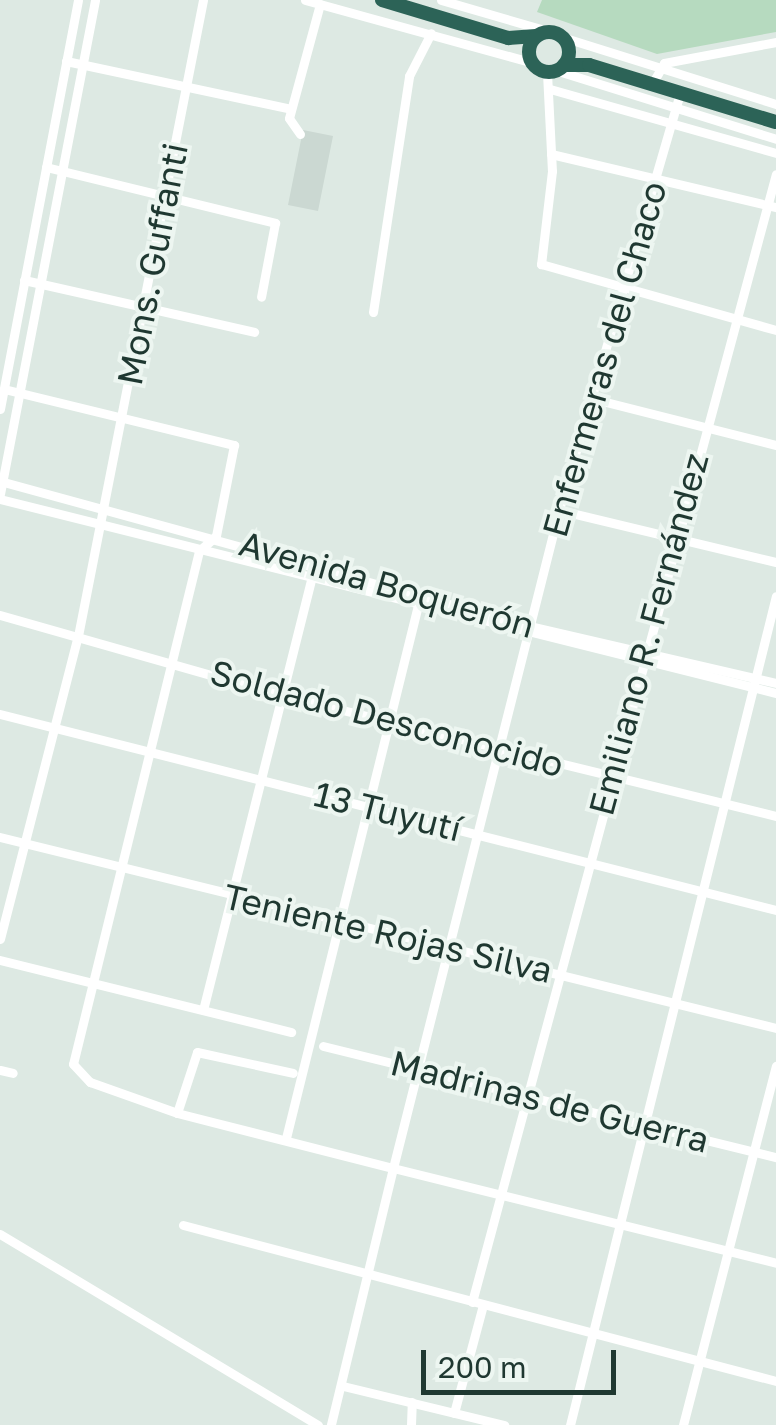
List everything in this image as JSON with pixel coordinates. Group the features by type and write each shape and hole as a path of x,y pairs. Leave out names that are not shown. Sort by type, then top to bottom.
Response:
{"highway":[{"path":"380,0 508,38 554,37 589,65 776,122"},
{"path":"530,60 554,37"},
{"path":"554,37 557,70"},
{"path":"508,38 530,60 557,70 589,65"}],"street":[{"path":"0,409 78,0"},
{"path":"0,497 95,0"},
{"name":"Mons. Guffanti","path":"0,938 78,636 203,0"},
{"path":"305,0 530,60"},
{"path":"375,17 380,0"},
{"path":"440,0 776,104"},
{"path":"300,134 288,126 320,4"},
{"path":"373,312 409,76 431,33"},
{"path":"652,84 661,69 776,42"},
{"path":"66,61 291,109"},
{"path":"776,153 557,70 550,89 550,154 541,264 624,293 776,330"},
{"path":"550,89 776,139"},
{"name":"Enfermeras del Chaco","path":"332,1425 559,510 680,92"},
{"path":"550,154 771,206"},
{"path":"46,167 275,222 261,297"},
{"name":"Emiliano R. Fernández","path":"472,1302 562,975 672,538 771,206 776,174"},
{"path":"24,280 254,332"},
{"path":"4,389 231,441 216,536 199,551 92,982 74,1070 177,1113 776,1262"},
{"path":"590,398 776,445"},
{"name":"Avenida Boquerón","path":"2,481 315,562 420,592 528,630"},
{"name":"Avenida Boquerón","path":"0,497 100,528 417,607 753,683 776,693"},
{"path":"559,510 776,562"},
{"path":"203,1010 315,562"},
{"path":"286,1138 391,723 420,592"},
{"path":"570,1425 728,804 776,596"},
{"name":"Soldado Desconocido","path":"0,615 281,695 776,816"},
{"name":"Avenida Boquerón","path":"753,683 776,684"},
{"name":"13 Tuyutí","path":"0,714 370,808 705,887 776,910"},
{"name":"Teniente Rojas Silva","path":"0,837 776,1028"},
{"path":"0,960 290,1032"},
{"name":"Madrinas de Guerra","path":"323,1046 776,1156"},
{"path":"177,1113 196,1052 293,1073"},
{"path":"683,1425 776,1066"},
{"path":"0,1070 12,1074"},
{"path":"183,1225 776,1381"},
{"path":"0,1234 318,1425"},
{"path":"454,1413 483,1305"},
{"path":"343,1386 504,1425"},
{"path":"412,1402 412,1425"}],"shaded area":[{"path":"303,130 333,136 318,211 288,205"}],"green space":[{"path":"542,0 776,0 776,32 657,54 537,12"}]}
